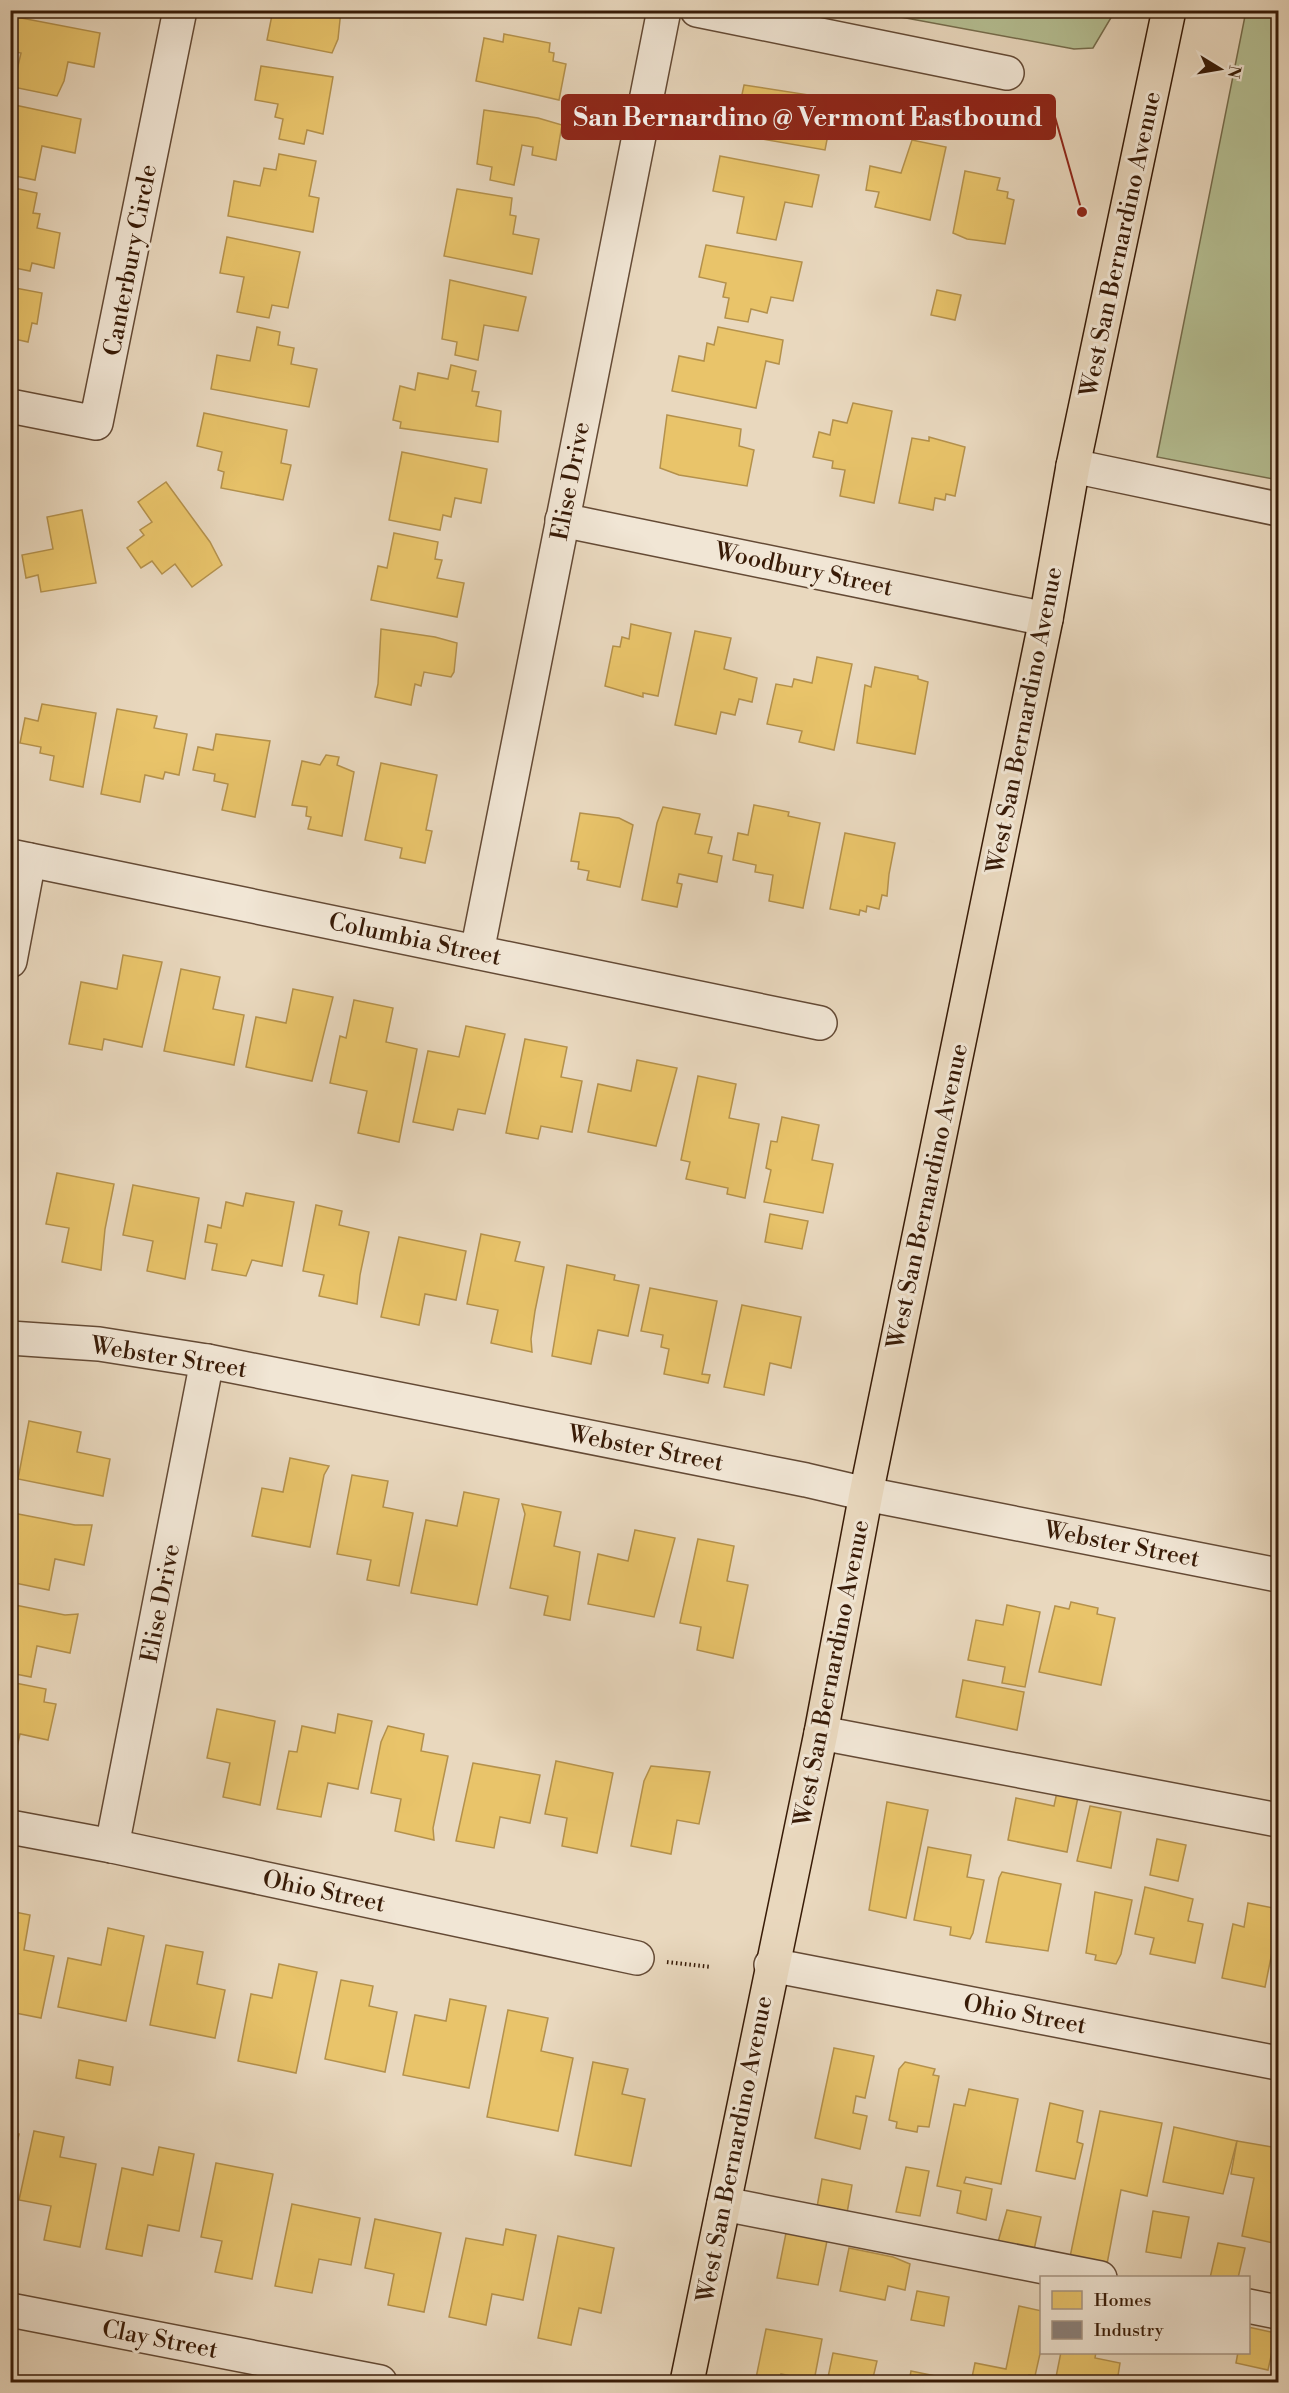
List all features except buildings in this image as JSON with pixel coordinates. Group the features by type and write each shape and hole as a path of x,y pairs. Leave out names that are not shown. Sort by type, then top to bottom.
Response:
{"main road":[{"name":"West San Bernardino Avenue","path":"687,2382 771,1965 821,1733 866,1494 1046,619 1073,466 1169,10"}],"street":[{"name":"Canterbury Circle","path":"10,406 96,423 180,10"},
{"name":"Elise Drive","path":"477,952 664,10"},
{"path":"697,10 1007,73"},
{"path":"1073,466 1278,509"},
{"name":"Woodbury Street","path":"562,520 1046,619"},
{"path":"10,961 20,858"},
{"name":"Columbia Street","path":"20,858 820,1023"},
{"name":"Webster Street","path":"10,1338 99,1344 207,1360 1278,1575"},
{"name":"Elise Drive","path":"112,1846 207,1360"},
{"path":"821,1733 1278,1820"},
{"name":"Ohio Street","path":"10,1827 112,1846 637,1958"},
{"name":"Ohio Street","path":"771,1965 1278,2062"},
{"path":"724,2204 1095,2276"},
{"path":"1250,2306 1278,2312"},
{"name":"Clay Street","path":"10,2310 380,2382"}],"path":[{"path":"637,1958 711,1967"}],"green space":[{"path":"868,11 1115,11 1093,48 1074,49"},
{"path":"1246,11 1278,11 1278,480 1157,457"}],"place":[{"name":"San Bernardino @ Vermont Eastbound","path":"1082,212"}]}
